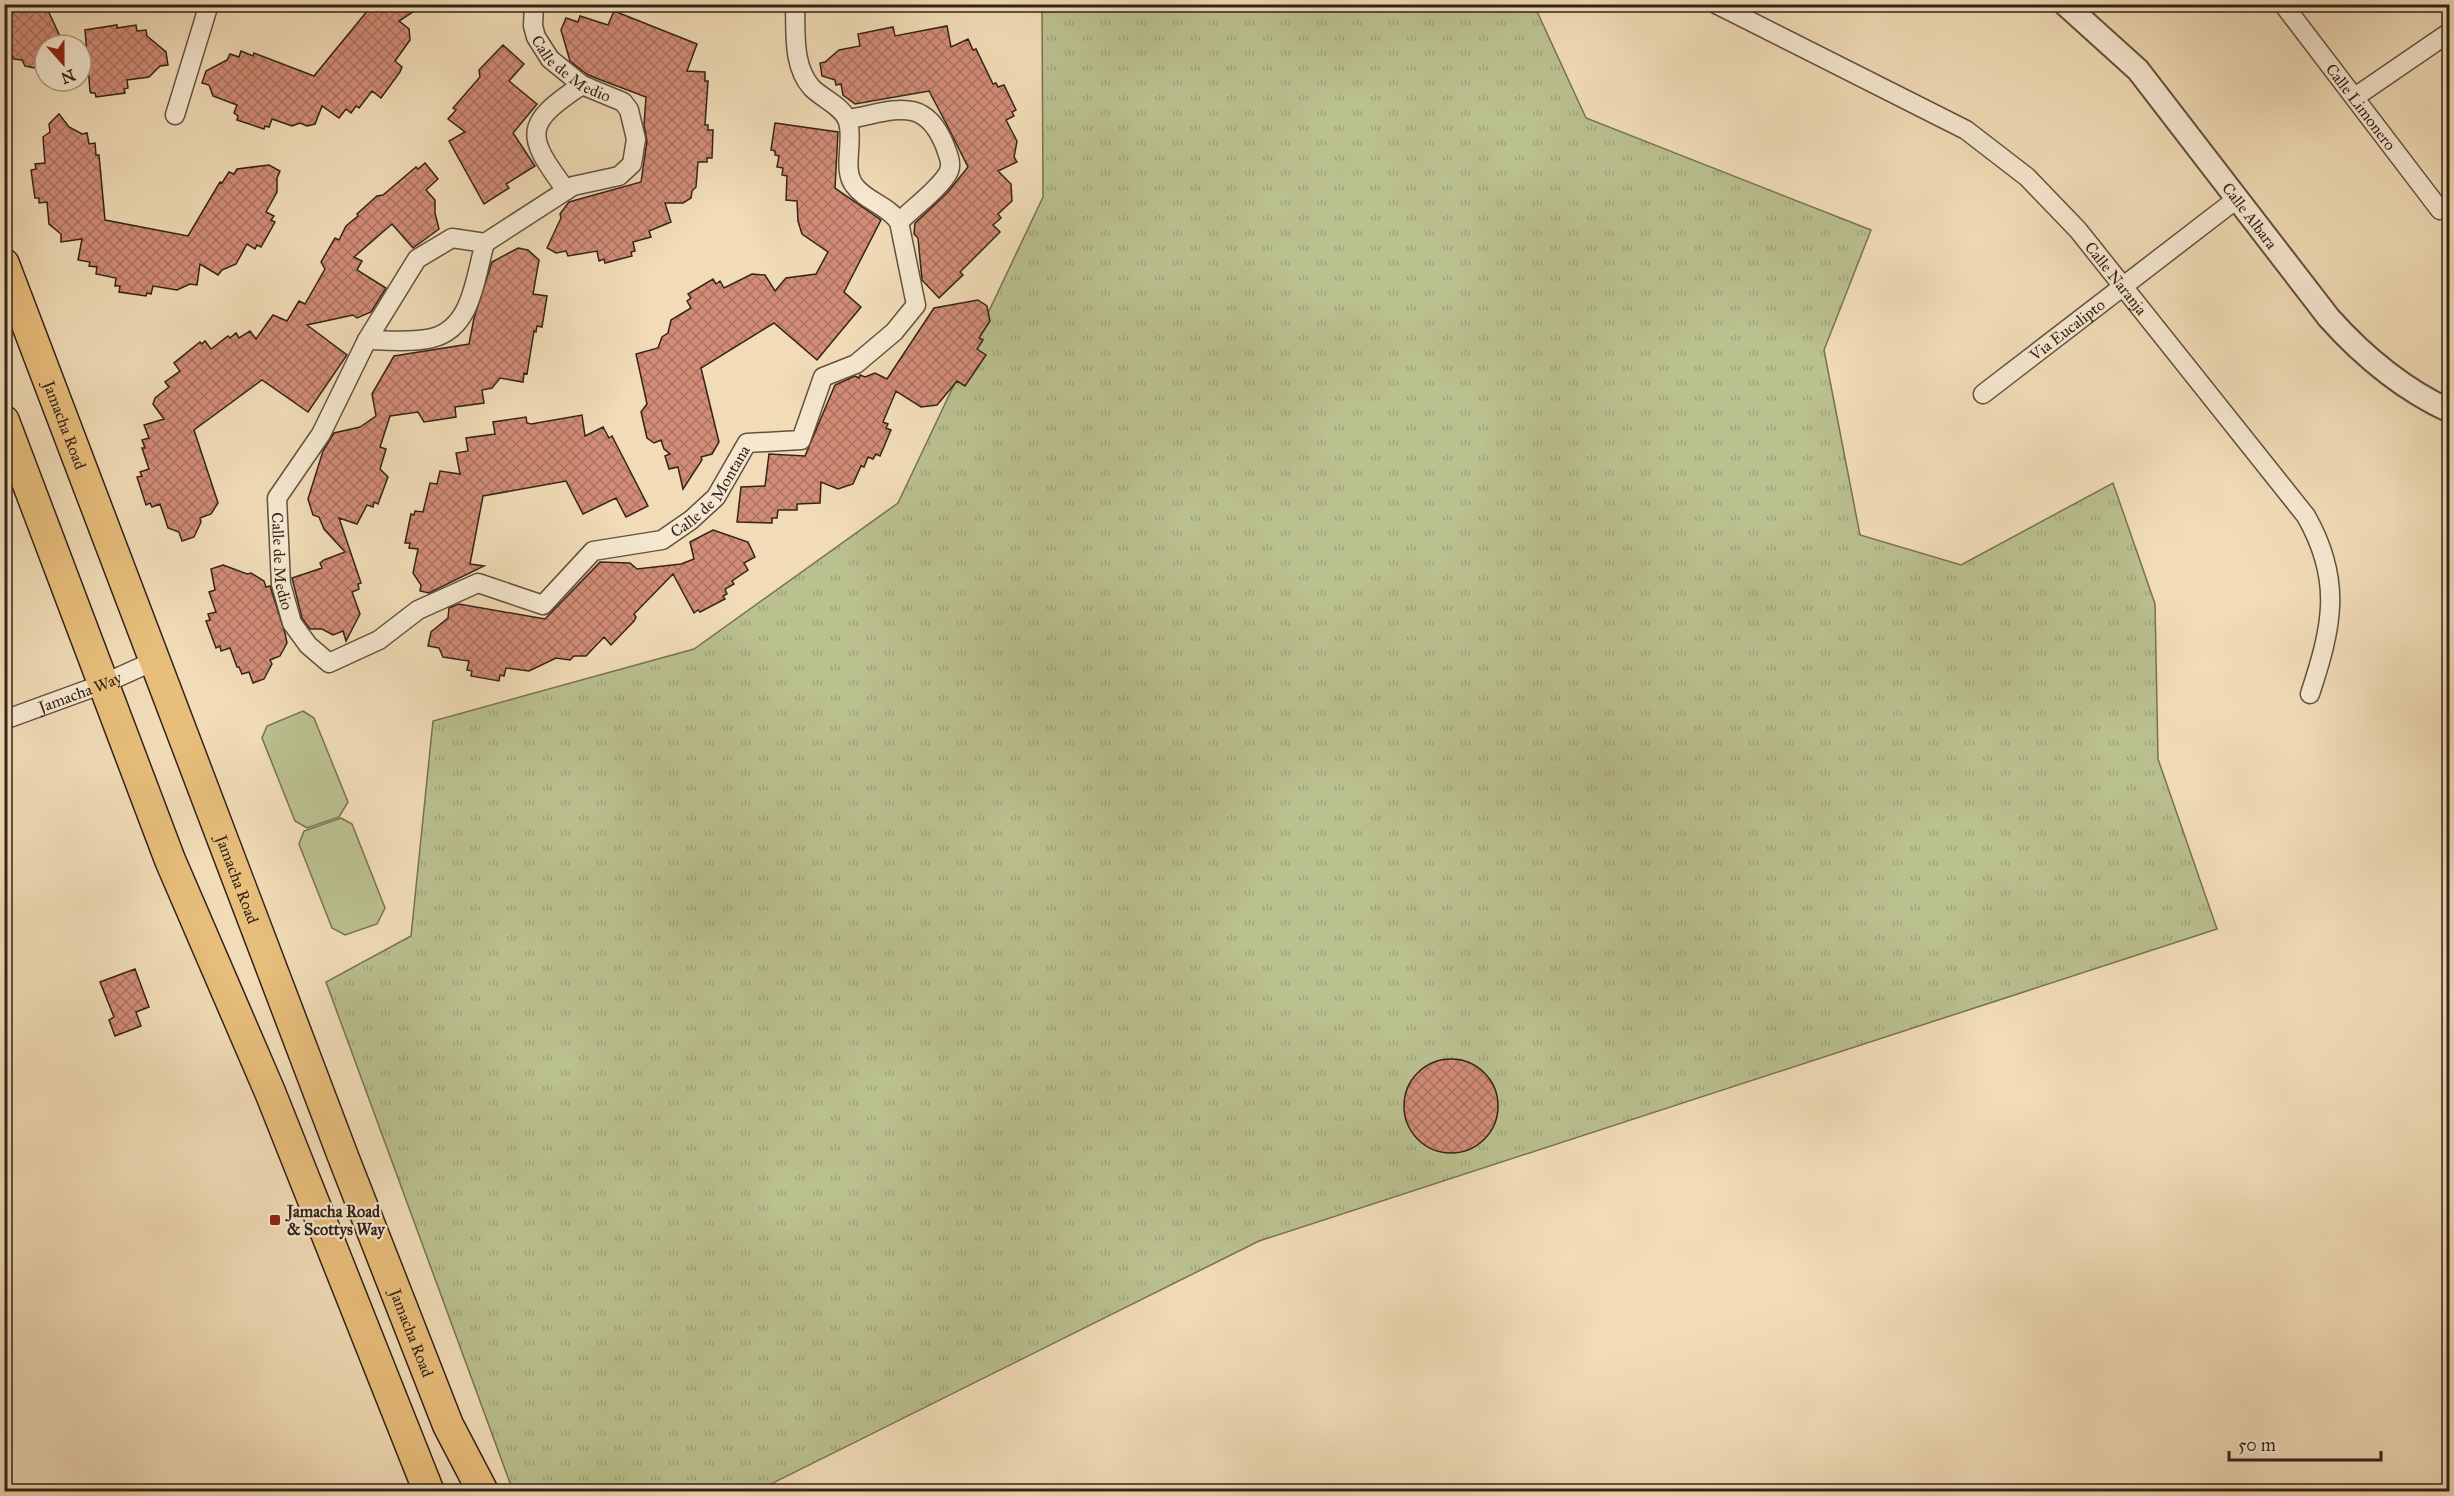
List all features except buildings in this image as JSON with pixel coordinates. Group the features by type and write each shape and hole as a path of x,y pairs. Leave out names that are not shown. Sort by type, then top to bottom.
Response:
{"main road":[{"name":"Jamacha Road","path":"4,264 295,1032 448,1425 483,1491"},
{"path":"4,422 170,860 270,1092 429,1491"},
{"path":"270,1092 295,1032"}],"street":[{"path":"175,115 209,4"},
{"name":"Calle de Medio","path":"379,640 329,663 308,645 292,623 281,584 277,498 321,434 367,340 417,259 452,238 485,243 573,186 619,176 632,164 635,129 623,102 582,84 550,59 542,49 533,26 534,4"},
{"path":"795,4 797,55 804,75 812,87 848,119 851,136 850,174 854,185 893,212 899,222 947,175 950,160 941,137 924,116 909,109 848,119"},
{"name":"Calle Naranja","path":"1716,4 1966,130 2027,177 2055,203 2306,516 2318,537 2329,575 2331,617 2327,639 2310,694"},
{"name":"Calle Albara","path":"2065,4 2138,70 2329,318 2348,339 2391,377 2450,411"},
{"name":"Calle Limonero","path":"2283,4 2440,210"},
{"path":"2355,97 2450,32"},
{"path":"566,190 539,154 536,141 537,125 554,104 582,84"},
{"name":"Via Eucalipto","path":"1983,394 2238,198"},
{"name":"Calle de Montana","path":"379,640 418,610 478,583 543,605 593,551 662,540 691,520 716,497 747,443 801,440 823,377 856,364 894,332 916,305 899,222"},
{"path":"367,340 430,339 448,331 465,314 485,243"},
{"name":"Jamacha Way","path":"4,720 103,684 154,661"}],"green space":[{"path":"1042,4 1534,5 1586,118 1871,230 1824,350 1860,535 1961,565 2113,483 2155,604 2158,759 2217,929 1259,1241 755,1492 513,1491 326,982 411,936 433,721 694,649 898,503 1043,197"},
{"path":"303,711 314,718 348,802 339,817 307,828 295,821 262,738 267,726"},
{"path":"341,818 352,824 385,908 377,924 345,935 332,928 299,844 304,831"}],"place":[{"name":"Jamacha Road & Scottys Way","path":"275,1220"}]}
